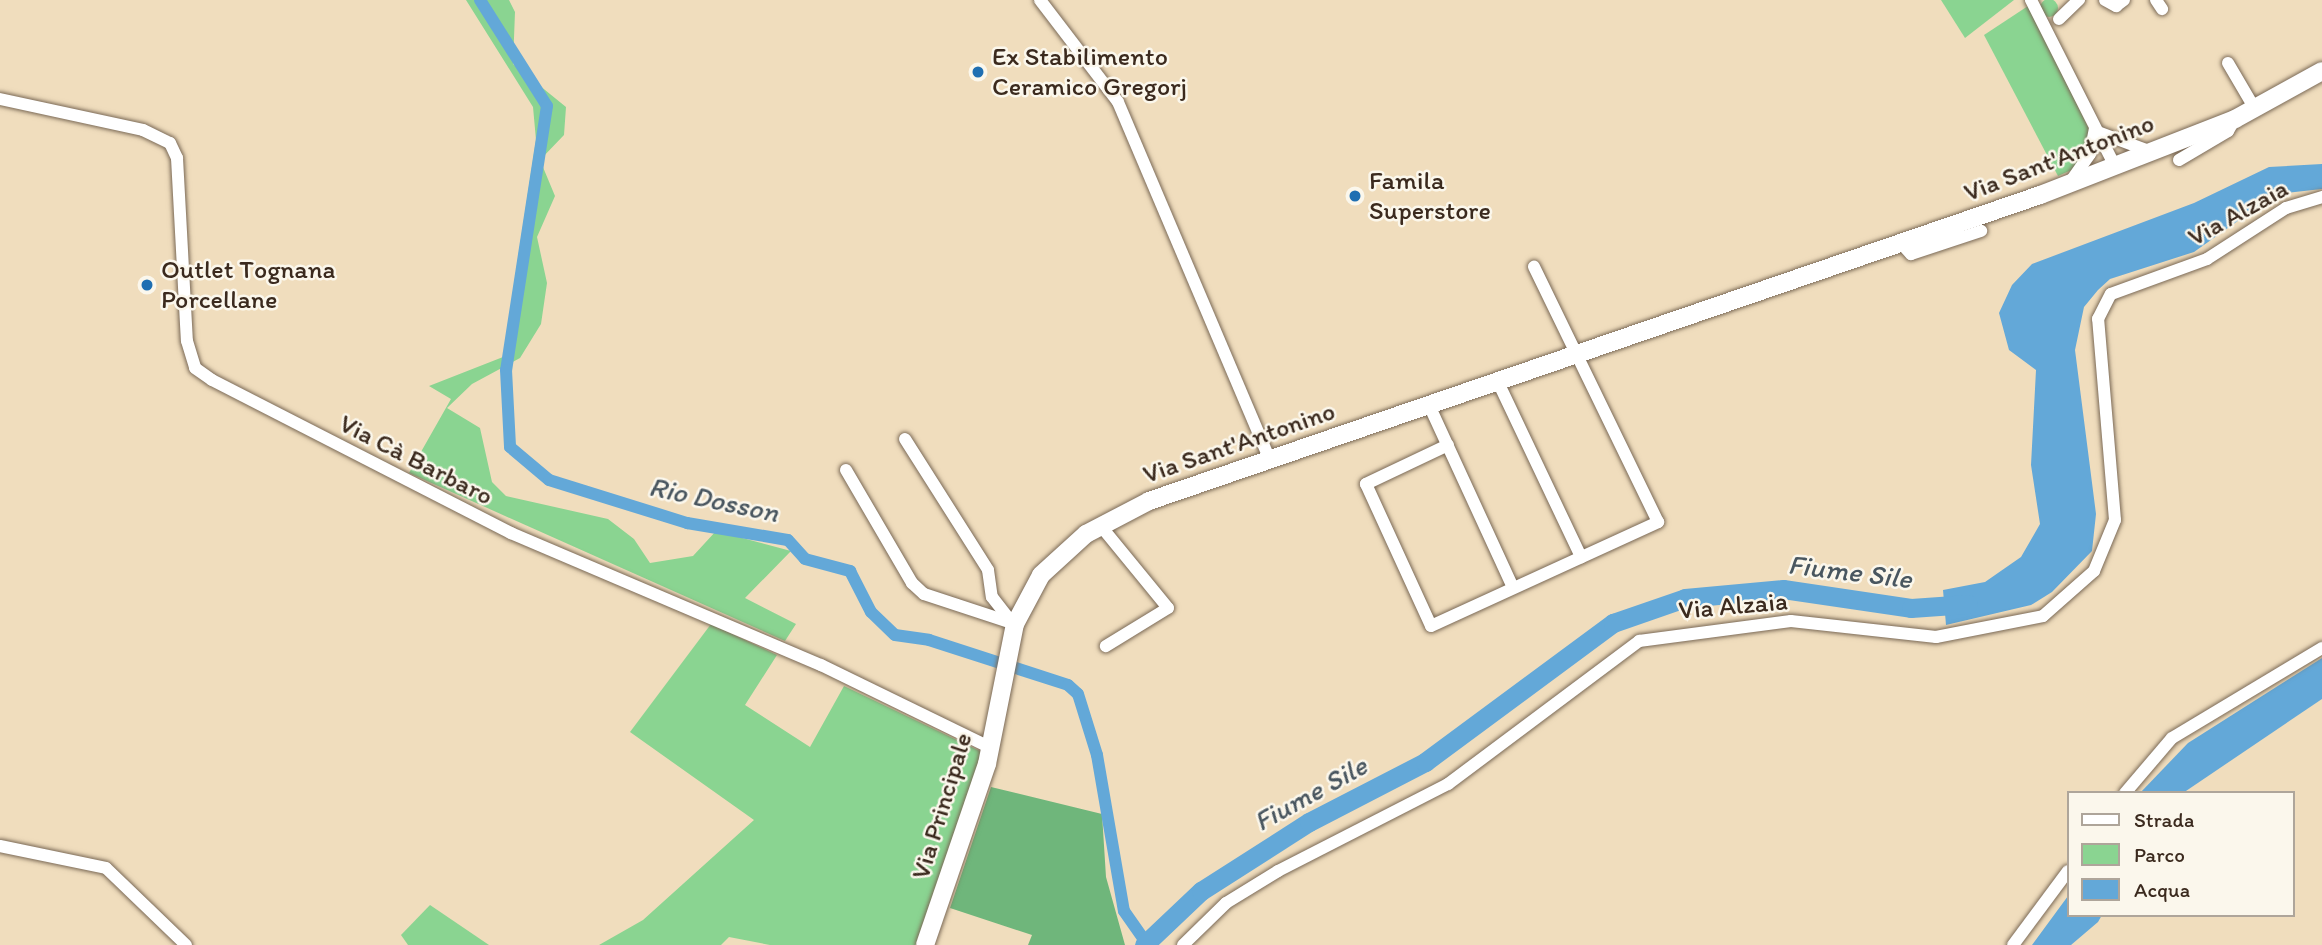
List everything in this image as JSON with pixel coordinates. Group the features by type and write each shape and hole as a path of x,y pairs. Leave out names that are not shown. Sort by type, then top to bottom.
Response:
{"main road":[{"name":"Via Sant'Antonino","path":"1002,680 1015,624 1046,569 1100,525 1270,460 1901,243 2115,166 2235,119 2322,71"},
{"name":"Via Principale","path":"925,945 990,748 1002,680"}],"street":[{"path":"1040,0 1118,102 1270,460"},
{"path":"2031,0 2115,166"},
{"path":"2059,19 2079,0"},
{"path":"2105,0 2116,6 2123,0"},
{"path":"2228,63 2255,109"},
{"name":"Via Cà Barbaro","path":"0,99 143,130 170,143 177,158 190,360 212,380 511,533 821,666 990,748"},
{"name":"Via Sant'Antonino","path":"2179,160 2228,131 2235,119"},
{"path":"2096,130 2151,152"},
{"path":"2069,183 2090,154 2096,130"},
{"name":"Via Alzaia","path":"1182,945 1226,903 1278,870 1448,784 1639,641 1791,621 1936,637 2043,616 2094,571 2115,520 2098,319 2111,294 2207,259 2286,208 2322,197"},
{"name":"Via Sant'Antonino","path":"1901,243 1911,254 1981,231"},
{"path":"1448,445 1366,484 1431,626 1658,523 1579,355 1534,267"},
{"path":"1498,382 1581,557"},
{"path":"1429,405 1513,588"},
{"path":"905,439 988,570 992,597 1015,624"},
{"path":"846,470 912,583 924,594 1015,624"},
{"path":"1100,525 1168,608 1107,646"},
{"path":"2127,791 2172,738 2322,648"},
{"path":"0,846 106,868 186,945"},
{"path":"2012,945 2066,874"}],"green space":[{"path":"2049,-1 2055,2 2058,8 2055,14 2049,17 2043,14 2040,8 2043,2"},
{"path":"466,0 509,0 515,12 513,64 566,107 564,135 540,160 555,196 537,237 547,283 541,324 520,358 472,384 447,408 480,428 492,482 506,496 608,519 634,539 650,563 693,556 716,531 791,551 745,598 796,624 785,641 409,473 451,399 429,386 503,357 536,140 533,107"},
{"path":"1941,0 2014,0 1965,38"},
{"path":"2028,6 2089,129 2089,145 2076,168 2058,176 1984,35"},
{"path":"711,624 777,655 745,705 810,747 844,686 982,752 916,945 770,945 729,937 721,945 599,945 643,920 754,820 630,732"},
{"path":"991,787 1102,814 1106,877 1125,945 1028,945 1032,935 950,908"},
{"path":"430,905 489,945 408,945 401,935"}],"water":[{"path":"2322,164 2322,189 2276,194 2194,252 2110,279 2084,307 2075,350 2096,514 2092,551 2052,592 2031,605 1946,625 1943,590 1985,582 2021,557 2040,524 2031,465 2036,370 2009,350 1999,313 2012,285 2032,264 2194,203 2269,167"},
{"path":"2322,658 2322,699 2186,791 2142,791 2188,743"},
{"path":"2066,899 2066,917 2101,917 2071,945 2032,945"}],"waterway":[{"name":"Rio Dosson","path":"480,0 547,106 506,370 510,447 549,480 687,523 788,540 805,559 850,571 871,612 895,635 929,640 1068,685 1078,694 1097,755 1124,911 1146,943"},
{"name":"Fiume Sile","path":"1144,945 1201,891 1309,822 1425,762 1613,623 1685,598 1783,589 1911,608 1968,604"}],"place":[{"name":"Ex Stabilimento Ceramico Gregorj","path":"978,72"},
{"name":"Famila Superstore","path":"1355,196"},
{"name":"Outlet Tognana Porcellane","path":"147,285"}]}
